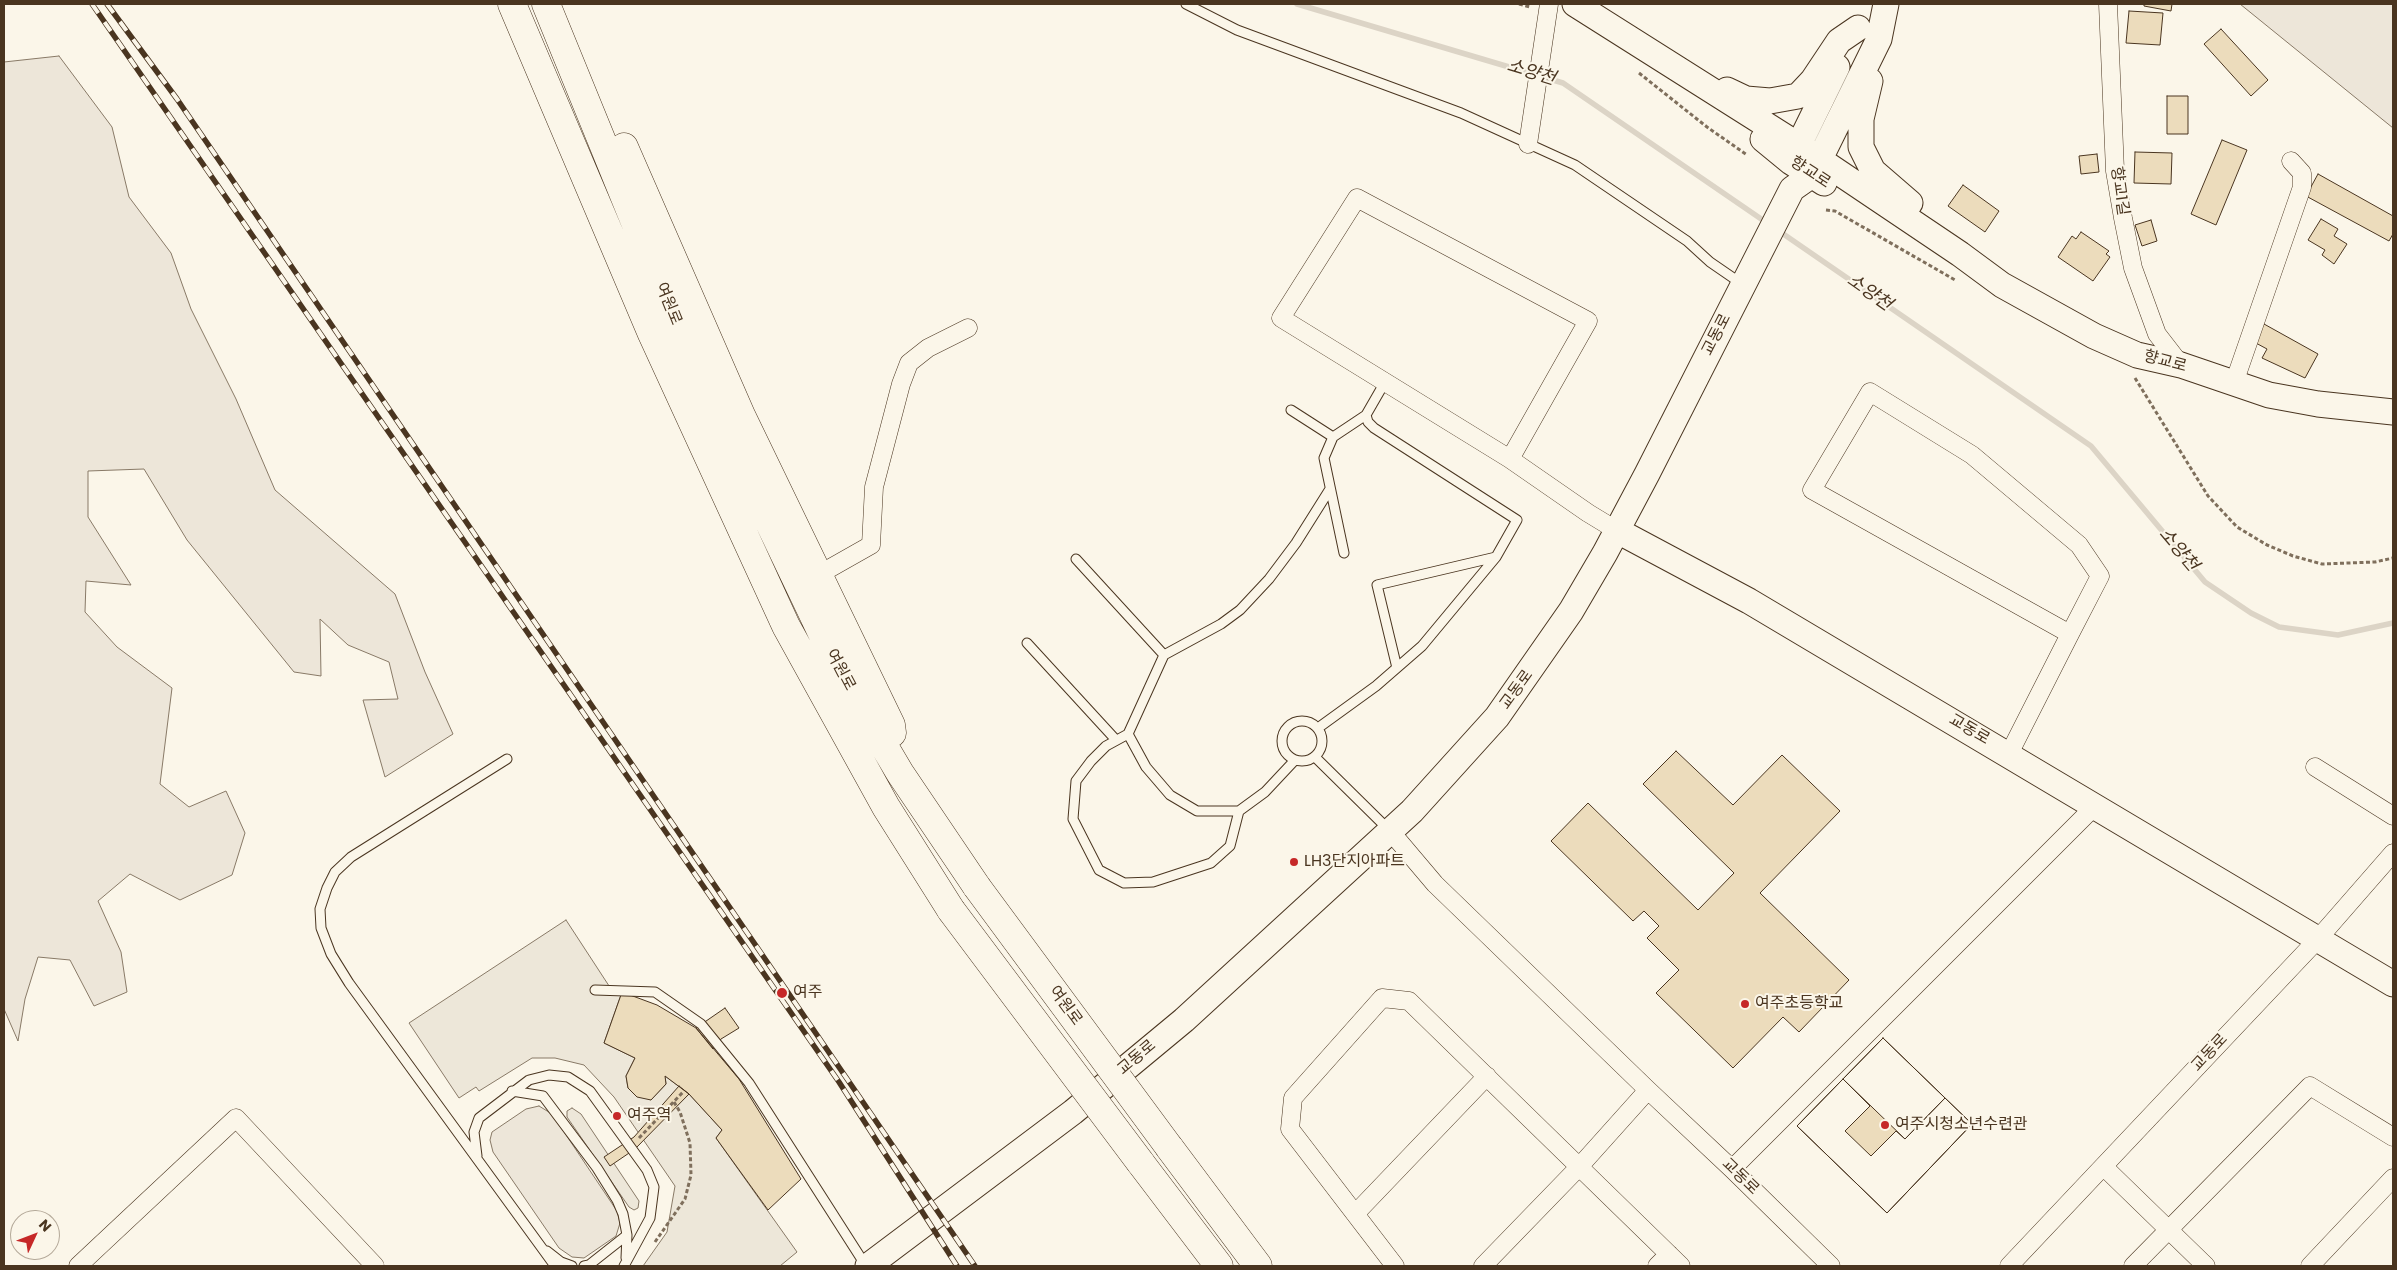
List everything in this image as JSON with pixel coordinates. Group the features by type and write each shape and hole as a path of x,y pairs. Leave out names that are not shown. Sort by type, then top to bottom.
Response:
{"highway":[{"name":"여원로","path":"512,4 652,334 786,626 886,807 951,910 1219,1266"},
{"name":"여원로","path":"546,4 688,352 841,673 900,773 977,887 1258,1266"},
{"path":"559,36 603,100 741,415 891,725 900,773"}],"street":[{"name":"향교로","path":"1575,4 1675,66 1695,89 1795,154 1802,182 1933,251 1960,254 2002,285 2094,336 2137,355 2181,365 2269,395 2318,404 2393,412"},
{"path":"1802,182 1869,33 1876,4"},
{"path":"1802,182 1795,154 1817,106 1869,33 1886,4"},
{"name":"향교1길","path":"2108,4 2115,171 2133,268 2157,334 2181,365"},
{"path":"1530,138 1548,11"},
{"path":"1675,66 1746,99 1770,101 1798,96 1813,80 1839,42 1869,33"},
{"path":"1869,33 1882,52 1867,90 1861,119 1862,147 1872,171 1900,196 1944,228 1960,254"},
{"path":"2234,383 2302,187 2302,173 2292,161"},
{"name":"교동로","path":"868,1266 1073,1112 1184,1020 1391,832 1460,761 1497,717 1571,611 1647,474 1745,279 1802,182"},
{"path":"1510,459 1588,321 1357,198 1281,318 1510,459 1616,530"},
{"path":"818,575 871,545 874,487 901,384 909,363 928,348 968,328"},
{"path":"2009,754 2100,576 2079,545 1972,455 1870,392 1812,490 2070,634"},
{"name":"교동로","path":"1616,530 1749,601 2393,984"},
{"path":"2314,767 2393,816"},
{"path":"1732,1169 2094,807"},
{"name":"교동로","path":"1391,832 1435,884 1831,1266"},
{"name":"교동로","path":"2009,1266 2317,940 2393,853"},
{"path":"1395,1266 1290,1129 1293,1098 1382,998 1409,1001 1579,1167 1669,1262"},
{"path":"1355,1214 1487,1076"},
{"path":"2133,1266 2310,1086 2393,1137"},
{"path":"1483,1266 1579,1167 1648,1090"},
{"path":"78,1266 236,1118 375,1266"},
{"path":"2104,1166 2206,1266"},
{"path":"2310,1266 2393,1178"}],"lane":[{"path":"1186,4 1237,30 1530,138 1575,165 1687,241 1710,262 1745,279"},
{"path":"1344,553 1324,458 1332,437 1366,415 1385,382"},
{"path":"1291,410 1332,437"},
{"path":"1318,728 1376,686 1422,646 1496,557 1517,520 1374,428 1368,422 1366,415"},
{"path":"1239,811 1230,846 1211,863 1152,882 1124,884 1098,870 1073,819 1076,781 1091,761 1116,740 1128,734 1164,655 1221,624 1240,610 1269,579 1291,550 1330,489"},
{"path":"1398,668 1377,585 1496,557"},
{"path":"1076,559 1164,655"},
{"path":"1027,643 1116,740"},
{"path":"1300,721 1312,723 1318,728 1323,740 1320,752 1315,757 1309,761 1296,760 1285,752 1282,739 1288,727 1300,721"},
{"path":"1128,734 1146,767 1170,795 1197,811 1239,811 1265,792 1296,760"},
{"path":"1315,757 1391,832"},
{"path":"506,759 351,857 335,872 320,908 321,928 331,954 349,983 555,1266"},
{"path":"595,990 655,992 701,1024 749,1083 868,1266"},
{"path":"477,1157 474,1132 479,1118 512,1091 529,1080 549,1075 568,1077 590,1091 647,1170 654,1187 650,1218 625,1264"},
{"path":"512,1091 543,1096 551,1104 617,1200 623,1214 626,1235 625,1264"},
{"path":"584,1266 589,1265 626,1235"},
{"path":"539,1244 561,1262 572,1266"}],"path":[{"path":"1519,4 1548,11"},
{"path":"1635,70 1707,127 1748,155"},
{"path":"1826,210 1836,211 1958,282"},
{"path":"2130,371 2208,496 2237,526 2267,545 2293,556 2322,564 2375,562 2393,558"},
{"path":"636,1141 684,1091"},
{"path":"654,1244 685,1198 691,1174 690,1143 680,1112 674,1102"}],"shaded area":[{"path":"2240,4 2393,4 2393,128"},
{"path":"59,56 112,127 129,197 171,253 191,309 236,399 275,490 395,594 425,672 453,734 385,777 363,700 398,699 389,662 348,645 320,619 321,676 294,672 187,540 144,469 88,471 88,517 131,585 86,581 85,612 117,647 172,688 160,784 189,807 226,791 245,833 232,875 180,900 130,874 98,901 121,952 127,992 94,1006 70,960 38,957 25,999 18,1041 4,1009 4,62"},
{"path":"566,920 613,992 622,992 604,1043 635,1058 626,1076 628,1088 651,1100 666,1084 665,1076 689,1094 722,1130 716,1138 797,1252 780,1266 643,1266 667,1232 675,1186 614,1097 584,1065 555,1058 532,1058 479,1091 476,1087 459,1098 409,1023"},
{"path":"539,1106 552,1114 617,1211 620,1223 616,1236 584,1258 572,1257 559,1248 493,1152 490,1140 492,1132 526,1109"},
{"path":"572,1108 581,1114 639,1201 638,1208 634,1210 629,1207 567,1117 567,1111"}],"building":[{"path":"2144,4 2172,4 2171,11 2144,6"},
{"path":"2129,11 2163,13 2160,45 2126,43"},
{"path":"2221,29 2268,80 2251,96 2204,44"},
{"path":"2167,96 2188,96 2188,134 2167,134"},
{"path":"2222,140 2247,150 2216,225 2191,214"},
{"path":"2135,152 2172,153 2171,184 2134,183"},
{"path":"2097,154 2099,172 2081,174 2079,156"},
{"path":"2318,174 2393,216 2393,234 2389,241 2306,196"},
{"path":"1963,185 1999,211 1985,232 1948,206"},
{"path":"2321,219 2338,229 2334,236 2347,244 2334,264 2322,255 2325,250 2308,240"},
{"path":"2151,220 2157,241 2142,246 2135,225"},
{"path":"2081,232 2109,251 2106,254 2110,257 2093,281 2058,257 2072,236 2076,239"},
{"path":"2264,324 2318,354 2305,378 2262,358 2267,349 2254,342"},
{"path":"1676,751 1733,805 1782,755 1840,811 1760,893 1849,980 1799,1032 1783,1017 1733,1068 1656,993 1679,970 1647,938 1659,926 1644,911 1633,921 1551,841 1588,803 1698,910 1734,873 1643,784"},
{"path":"622,992 657,1005 696,1028 739,1079 801,1179 768,1210 716,1138 722,1130 689,1094 665,1076 666,1084 651,1100 637,1097 628,1088 626,1076 635,1058 604,1043"},
{"path":"725,1008 739,1028 721,1039 713,1049 696,1028"},
{"name":"여주시청소년수련관","path":"1883,1038 1972,1124 1887,1213 1797,1126"},
{"path":"1883,1038 1945,1098 1905,1139 1843,1079"},
{"path":"1843,1079 1870,1106 1845,1131 1871,1156 1896,1131 1905,1139 1945,1098 1972,1124 1887,1213 1797,1126"},
{"path":"679,1086 689,1094 635,1149 610,1166 604,1157 634,1137"}],"waterway":[{"name":"소양천","path":"1297,4 1563,83 1767,223"},
{"name":"소양천","path":"1779,231 2091,446 2205,582 2251,613 2279,627 2338,635 2393,623"}],"railway":[{"path":"92,4 839,1082 957,1266"},
{"path":"107,4 177,99 975,1266"}],"place":[{"name":"LH3단지아파트","path":"1294,862"},
{"name":"여주","path":"782,993"},
{"name":"여주초등학교","path":"1745,1004"},
{"name":"여주역","path":"617,1116"},
{"name":"여주시청소년수련관","path":"1885,1125"}]}
